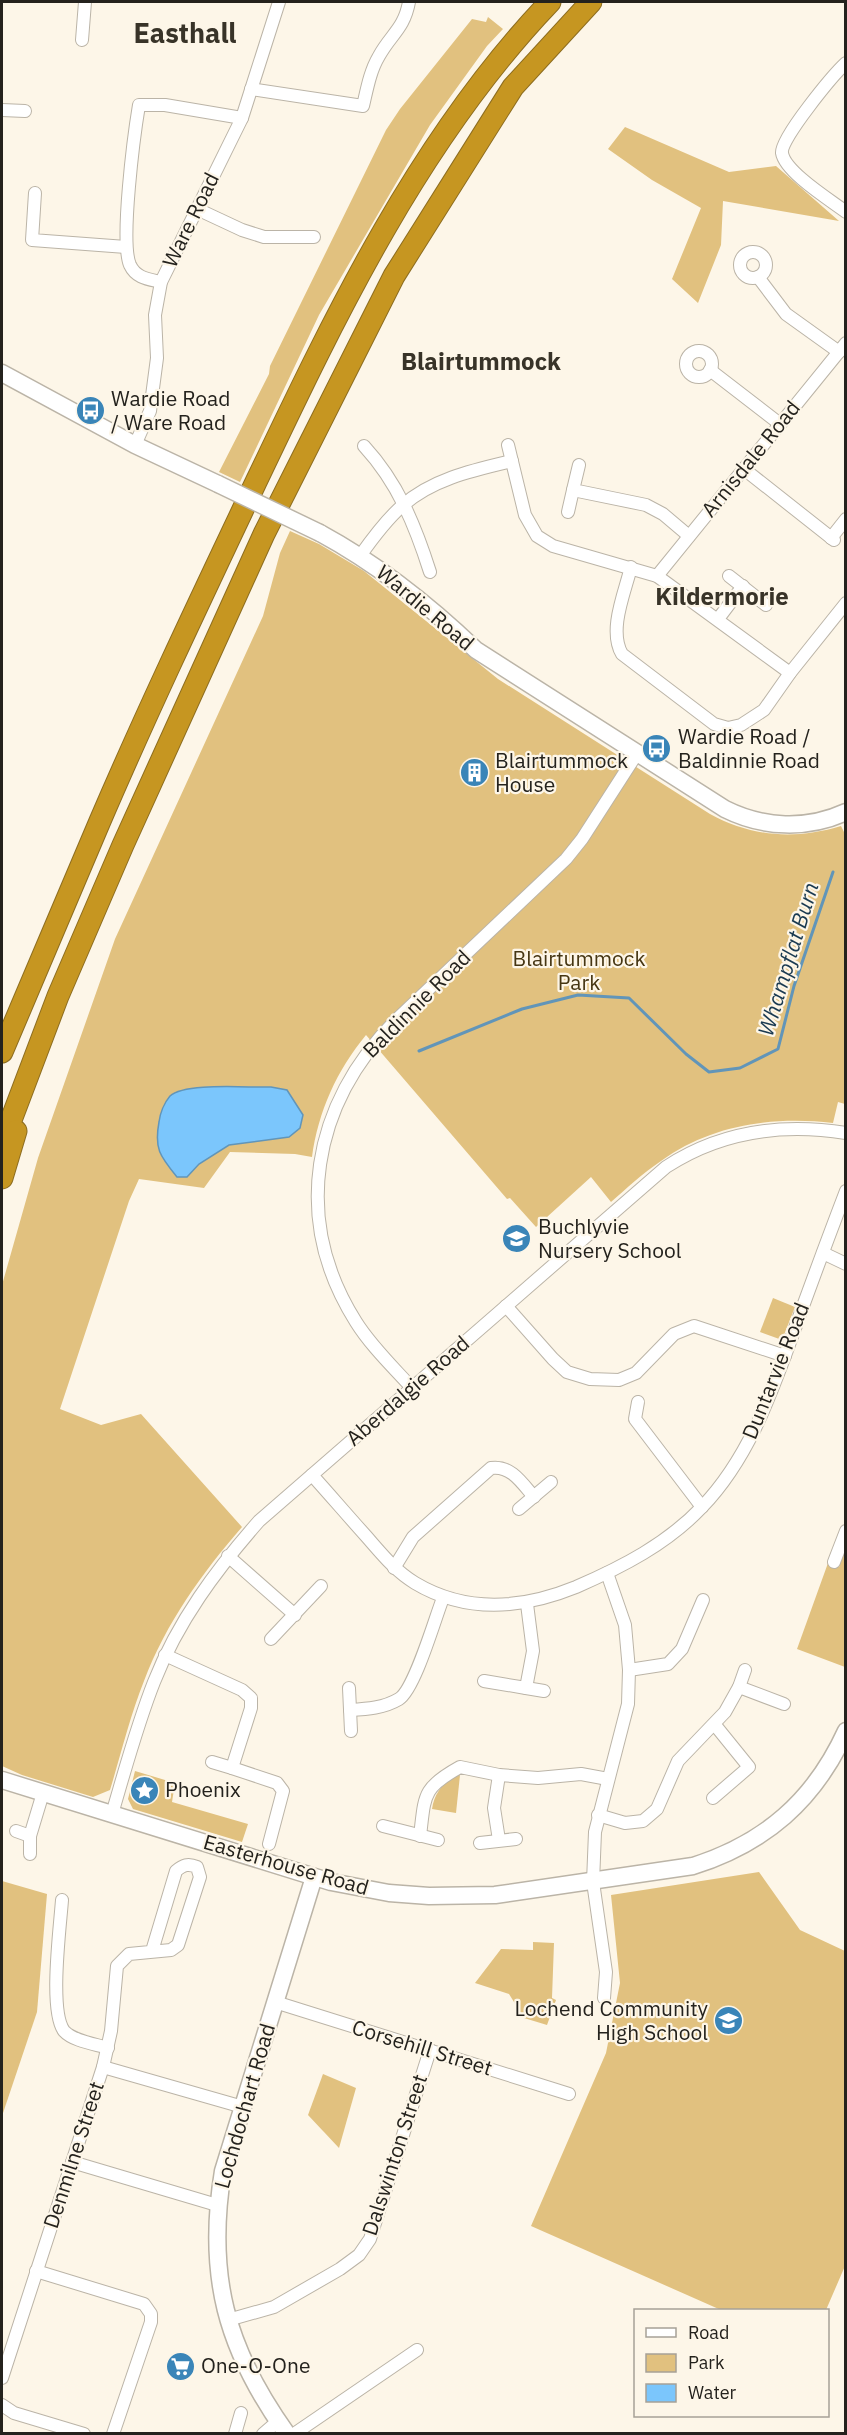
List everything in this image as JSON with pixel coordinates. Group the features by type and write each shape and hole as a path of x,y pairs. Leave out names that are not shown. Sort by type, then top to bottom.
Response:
{"highway":[{"path":"2,1052 170,665 276,440 346,301 405,195 455,117 478,86 550,2"},
{"path":"2,1144 58,996 128,834 264,534 394,276 513,87 591,2"},
{"path":"2,1060 31,984"},
{"path":"2,1178 58,996"}],"street":[{"path":"82,40 85,2"},
{"name":"Ware Road","path":"135,445 150,411 157,358 155,315 161,282 242,118 279,2"},
{"path":"251,88 363,106 379,54 401,28 409,2"},
{"path":"846,63 793,127 782,145 782,154 795,173 846,212"},
{"path":"161,282 139,277 130,266 126,247 134,139 139,105 165,105 242,118"},
{"path":"2,110 25,111"},
{"path":"35,193 32,240 126,247"},
{"path":"197,209 242,230 264,237 314,237"},
{"path":"758,277 786,314 842,347"},
{"name":"Arnisdale Road","path":"657,576 842,347"},
{"path":"710,370 780,424"},
{"name":"Wardie Road","path":"2,373 135,445 320,533 360,556 406,588 476,650 725,809 747,818 773,824 802,825 826,820 846,812"},
{"path":"508,445 525,515 537,536 553,546 657,576 790,673"},
{"path":"364,446 400,494 402,506 416,526 430,572"},
{"path":"360,556 402,506 440,482 473,470 512,461"},
{"path":"568,512 579,465"},
{"path":"744,469 832,539 846,519"},
{"path":"573,490 646,505 663,514 689,536"},
{"path":"631,567 617,626 619,648 626,658 714,724 728,728 741,725 764,710 790,673 846,603"},
{"path":"729,576 766,605"},
{"path":"718,619 742,586"},
{"name":"Baldinnie Road","path":"412,1388 356,1322 342,1296 328,1261 320,1225 318,1187 323,1146 332,1117 343,1088 370,1047 566,859 582,839 638,752"},
{"name":"Aberdalgie Road","path":"112,1814 145,1704 165,1655 190,1609 228,1556 259,1521 656,1174 700,1148 726,1138 780,1128 846,1133"},
{"name":"Duntarvie Road","path":"312,1475 394,1568 414,1583 443,1598 488,1605 527,1604 564,1592 633,1561 677,1530 702,1507 723,1481 748,1443 785,1356 846,1191"},
{"path":"823,1253 846,1264"},
{"path":"506,1306 567,1372 590,1379 619,1380 636,1373 674,1334 694,1326 785,1356"},
{"path":"638,1402 635,1419 702,1507"},
{"path":"394,1568 412,1537 491,1468 500,1466 511,1471 534,1497"},
{"path":"519,1509 551,1482"},
{"path":"834,1562 846,1531"},
{"path":"228,1556 295,1615"},
{"path":"603,1998 606,1972 593,1882 595,1832 628,1704 629,1670 625,1625 607,1573"},
{"path":"271,1639 321,1586"},
{"path":"350,1710 374,1709 400,1698 411,1685 443,1598"},
{"path":"629,1670 668,1664 682,1649 703,1600"},
{"path":"526,1688 533,1651 527,1604"},
{"path":"165,1655 242,1690 251,1698 251,1708 232,1768"},
{"path":"598,1815 625,1823 643,1821 657,1809 678,1761 725,1712 739,1687 745,1670"},
{"path":"484,1681 544,1691"},
{"path":"739,1687 784,1704"},
{"path":"349,1688 351,1731"},
{"path":"713,1798 749,1767 715,1725"},
{"name":"Easterhouse Road","path":"2,1780 314,1877 389,1893 429,1896 495,1895 693,1866 720,1857 769,1830 804,1798 836,1752 846,1731"},
{"path":"212,1762 277,1783 283,1791 269,1844"},
{"path":"420,1836 425,1799 436,1780 460,1767 499,1775 538,1778 580,1774 608,1779"},
{"path":"499,1775 494,1808 499,1840"},
{"path":"30,1854 30,1836 43,1793"},
{"path":"383,1826 438,1840"},
{"path":"16,1831 30,1836"},
{"path":"480,1842 516,1839"},
{"name":"Denmilne Street","path":"2,2378 103,2067 108,2048 117,1965 129,1954 176,1949 200,1877 197,1867 183,1865 176,1871 152,1951"},
{"name":"Lochdochart Road","path":"283,2427 241,2356 228,2320 218,2267 217,2205 223,2171 314,1877"},
{"path":"62,1900 57,1990 59,2022 65,2032 71,2036 108,2048"},
{"name":"Corsehill Street","path":"275,2002 569,2094"},
{"name":"Dalswinton Street","path":"228,2320 274,2307 340,2270 359,2255 370,2239 430,2050"},
{"path":"103,2067 243,2107"},
{"path":"72,2162 217,2205"},
{"path":"36,2271 144,2304 151,2314 151,2322 113,2433"},
{"path":"294,2433 417,2350"},
{"path":"2,2405 14,2413 84,2433"},
{"path":"235,2433 241,2413"},
{"path":"263,2433 283,2427"}],"green space":[{"path":"488,17 503,29 487,46 430,125 319,315 240,482 219,472 269,374 270,366 386,130 472,19 486,22"},
{"path":"625,127 729,172 776,166 839,221 723,201 721,245 698,303 672,279 701,208 652,180 608,149"},
{"name":"Blairtummock Park","path":"290,531 319,544 364,571 498,679 710,814 742,828 774,834 807,833 841,826 846,836 845,1104 838,1102 833,1123 765,1122 721,1131 700,1139 654,1166 611,1202 591,1177 536,1227 510,1198 507,1199 366,1035 346,1062 330,1092 319,1124 312,1157 295,1154 230,1152 204,1188 139,1179 129,1201 60,1409 101,1425 141,1414 242,1527 213,1562 174,1619 139,1694 110,1790 93,1797 22,1775 2,1766 2,1285 38,1158 115,939 263,616 280,553"},
{"path":"773,1298 795,1307 782,1340 760,1332"},
{"path":"845,1550 845,1667 797,1649 828,1563 839,1567"},
{"path":"135,1771 175,1783 172,1802 248,1824 242,1842 133,1809 128,1799"},
{"path":"460,1775 456,1813 432,1809 441,1788 449,1780"},
{"name":"Lochend Community High School","path":"759,1872 800,1930 845,1951 845,2266 826,2309 719,2309 531,2226 606,2053 620,1983 611,1895"},
{"path":"2,1881 47,1894 37,2012 2,2116"},
{"path":"533,1942 554,1943 552,1998 556,2000 547,2025 524,2018 509,1994 475,1983 501,1949 533,1950"},
{"path":"323,2074 356,2088 339,2148 308,2115"}],"water":[{"path":"203,1087 271,1087 287,1090 303,1115 300,1128 289,1137 229,1145 199,1164 187,1177 177,1177 160,1152 157,1139 160,1116 170,1096"}],"waterway":[{"name":"Whampflat Burn","path":"419,1051 522,1009 578,995 629,998 686,1054 709,1072 740,1068 778,1049 794,986 833,872"}],"place":[{"name":"Wardie Road / Ware Road","path":"90,411"},
{"name":"Wardie Road / Baldinnie Road","path":"657,749"},
{"name":"Blairtummock House","path":"474,773"},
{"name":"Buchlyvie Nursery School","path":"517,1239"},
{"name":"Phoenix","path":"144,1790"},
{"name":"Lochend Community High School","path":"729,2021"},
{"name":"One-O-One","path":"180,2366"}],"district":[{"name":"Easthall","path":"185,34"},
{"name":"Blairtummock","path":"481,362"},
{"name":"Kildermorie","path":"722,597"}]}
